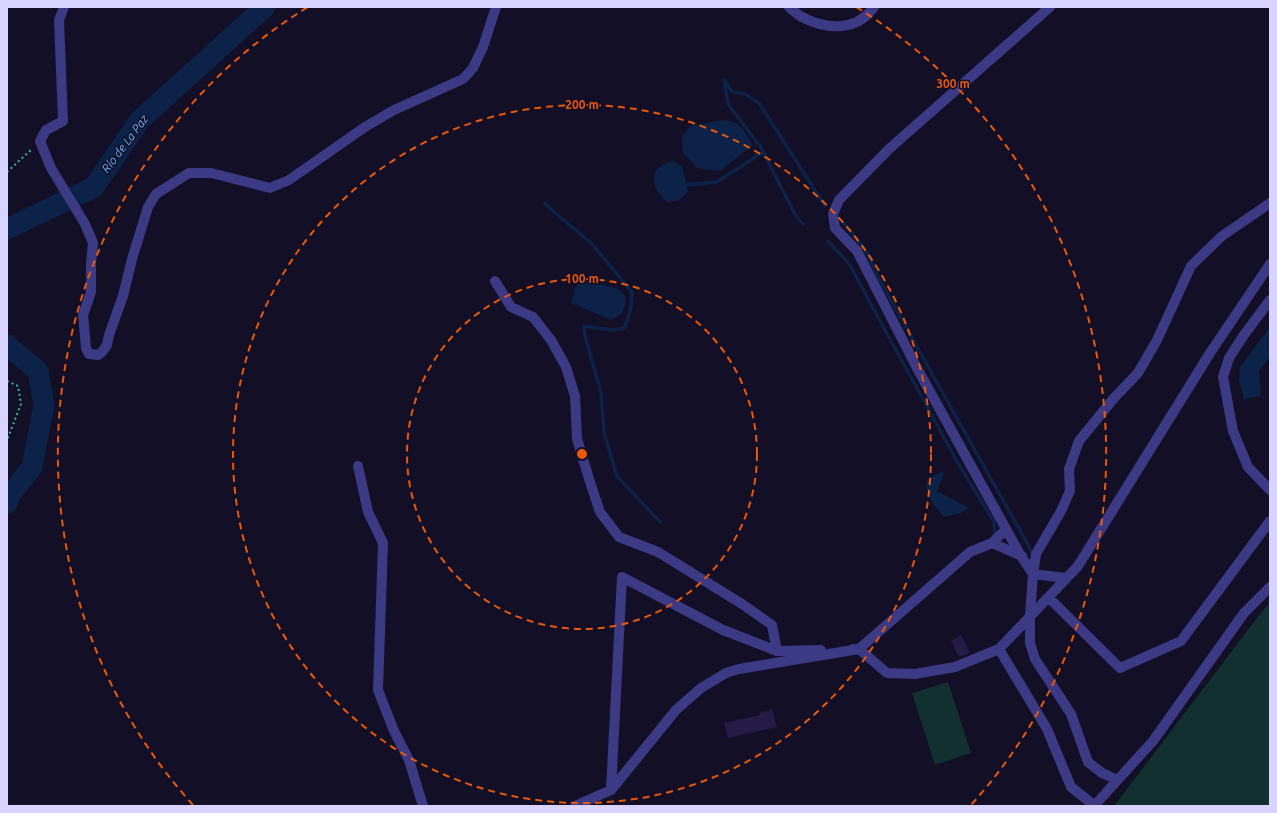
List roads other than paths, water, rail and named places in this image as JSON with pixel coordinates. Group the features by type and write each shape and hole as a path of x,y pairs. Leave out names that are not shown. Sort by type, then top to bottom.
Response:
{"street":[{"path":"64,7 59,20 63,121 46,130 40,141 51,168 85,224 93,243 91,292 83,315 86,348 89,354 94,355 98,355 102,352 107,345 109,334 123,296 132,259 148,207 156,194 189,174 211,173 270,188 289,180 365,127 394,110 463,79 473,68 483,47 496,7"},
{"path":"789,7 803,18 824,26 836,27 858,22 874,7"},
{"path":"1050,7 889,149 839,200 833,214 834,228 857,251 918,370 1021,556 1033,574 1066,578"},
{"path":"1118,780 1102,772 1088,762 1071,714 1035,659 1030,643 1030,615 1036,554 1061,511 1070,491 1070,468 1078,441 1114,398 1138,373 1157,340 1191,266 1222,236 1270,204"},
{"path":"611,790 622,577 723,630 777,651 859,649 888,673 915,674 955,667 999,649 1078,566 1210,353 1270,264"},
{"path":"495,281 511,307 533,317 551,340 566,367 575,396 577,439 600,512 619,537 658,552 742,604 772,625 777,651"},
{"path":"1270,300 1229,358 1222,377 1233,431 1248,467 1270,490"},
{"path":"358,466 368,512 383,543 378,690 394,731 409,760 423,806"},
{"path":"1049,598 1120,668 1181,641 1270,521"},
{"path":"575,806 611,790 676,710 701,688 726,673 739,669 859,649 970,552 992,543 1006,529"},
{"path":"992,543 1021,556 1036,554"},
{"path":"999,649 1047,730 1071,787 1094,806 1153,741 1244,613 1270,587"}],"water":[{"path":"723,120 734,122 738,125 753,145 720,171 697,168 683,153 682,136 691,126"},
{"path":"673,161 682,166 688,191 684,197 679,200 667,202 657,190 654,178 655,173 659,168"},
{"path":"581,280 619,289 626,297 623,312 611,320 571,303 575,288"},
{"path":"1270,327 1270,357 1259,371 1261,396 1244,399 1239,380 1240,367"},
{"path":"945,471 937,491 969,508 961,513 944,517 929,497 926,482 934,475"}],"waterway":[{"name":"Río de La Paz","path":"7,229 94,187 140,120 265,7"},
{"path":"724,80 728,104 760,146 797,218 803,224"},
{"path":"725,81 732,92 745,94 759,103 825,206"},
{"path":"686,185 717,182 763,152"},
{"path":"545,204 592,244 632,292 632,302 624,328 613,330 584,326 585,336 601,392 604,432 617,476 660,522"},
{"path":"842,221 866,251 878,277 1032,552"},
{"path":"828,241 850,265 958,463 994,522 995,538"},
{"name":"Río de La Paz","path":"7,345 38,371 44,405 32,467 10,495 7,503"}]}
